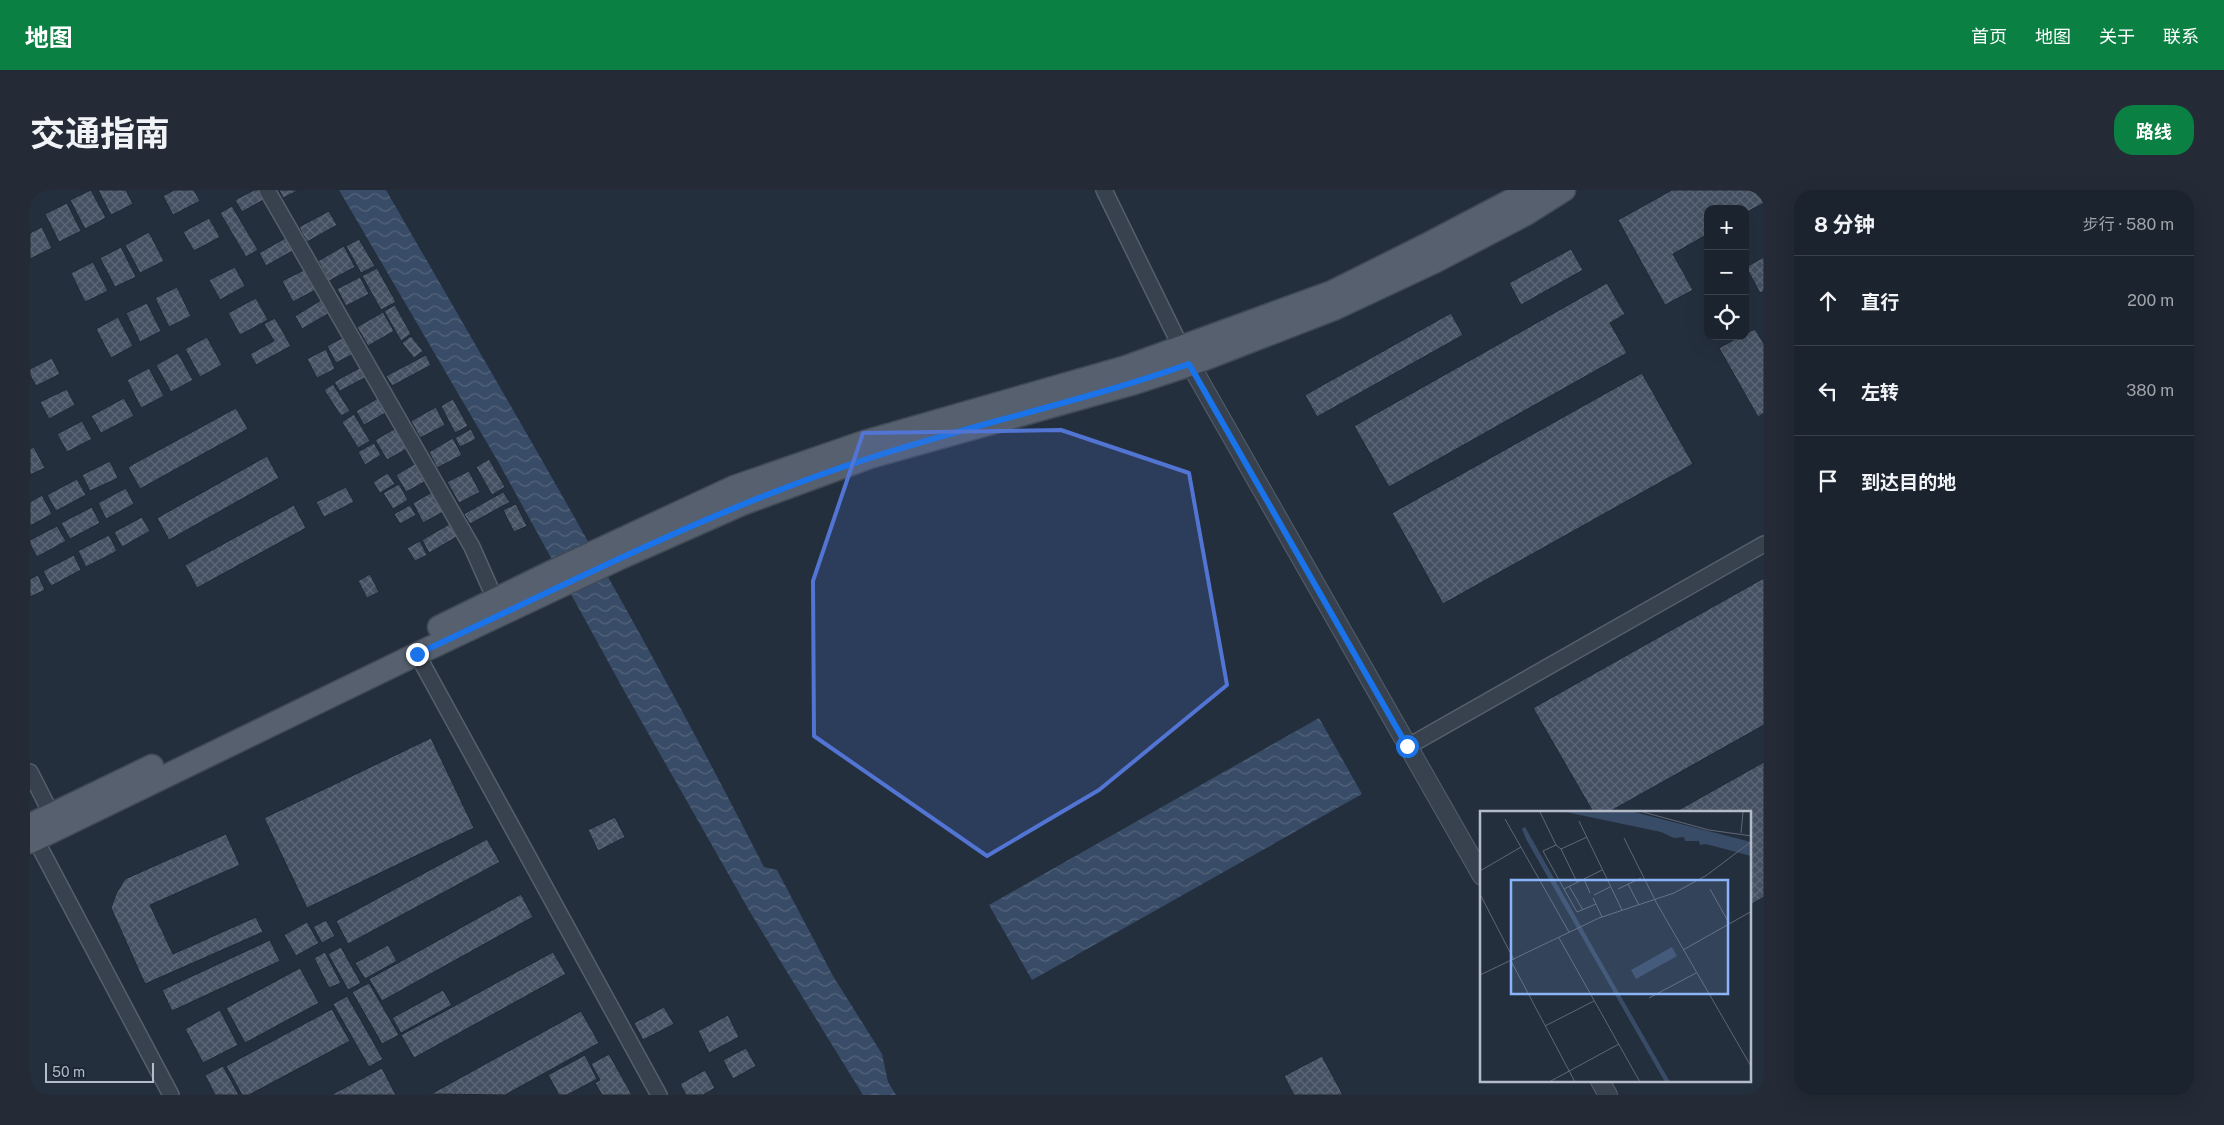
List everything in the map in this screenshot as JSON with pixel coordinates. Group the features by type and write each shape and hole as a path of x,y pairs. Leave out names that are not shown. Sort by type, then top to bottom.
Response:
{"main road":[{"path":"1185,356 1332,292 1531,190"},
{"path":"56,821 417,654 551,582 616,551 734,488 761,488 864,442 1126,367 1185,356 1336,308 1436,261 1518,218 1564,190"},
{"path":"31,834 495,599 551,582"}],"street":[{"path":"267,190 472,547 495,599"},
{"path":"1104,190 1185,356 1480,873"},
{"path":"1407,746 1764,544"},
{"path":"417,654 659,1095"},
{"path":"30,772 56,821"},
{"path":"31,834 171,1095"},
{"path":"1601,1082 1608,1095"}],"highlighted area":[{"path":"1061,430 1189,473 1227,685 1099,790 987,856 814,736 813,581 863,433"}],"water":[{"path":"339,190 386,190 627,611 764,867 777,870 833,976 882,1054 888,1082 896,1095 863,1095 750,912 627,696 500,465"},
{"path":"1319,718 1362,794 1032,980 989,905"}],"building":[{"path":"91,190 106,218 85,229 70,200"},
{"path":"98,190 126,190 133,204 111,215"},
{"path":"174,190 194,190 200,201 173,215 163,196"},
{"path":"254,190 260,190 265,199 242,212 235,200"},
{"path":"279,190 299,190 283,198"},
{"path":"1672,190 1764,190 1764,203 1749,211 1749,205 1704,205 1704,236 1673,254 1693,290 1665,305 1618,220"},
{"path":"67,203 81,231 59,242 45,214"},
{"path":"232,206 258,250 246,257 220,213"},
{"path":"329,211 337,225 307,242 299,227"},
{"path":"209,218 220,237 194,251 183,232"},
{"path":"42,227 52,248 30,259 30,233"},
{"path":"149,232 164,261 140,273 125,245"},
{"path":"289,236 296,249 266,266 259,253"},
{"path":"359,239 375,266 361,273 346,246"},
{"path":"344,246 355,267 329,281 318,261"},
{"path":"121,247 136,277 115,287 100,258"},
{"path":"1571,249 1583,270 1521,305 1509,283"},
{"path":"1764,257 1764,291 1760,293 1749,273 1749,265"},
{"path":"93,262 108,291 85,302 71,273"},
{"path":"235,267 245,286 220,300 209,280"},
{"path":"308,268 319,288 293,302 282,281"},
{"path":"377,268 396,302 381,310 362,276"},
{"path":"360,277 369,294 346,306 337,289"},
{"path":"1607,283 1625,314 1610,323 1627,353 1389,487 1354,426"},
{"path":"177,287 191,316 169,327 155,298"},
{"path":"256,298 268,320 240,335 228,313"},
{"path":"323,299 331,312 302,329 295,316"},
{"path":"147,303 161,331 140,342 126,313"},
{"path":"395,305 411,334 401,341 384,311"},
{"path":"383,312 394,331 368,346 357,327"},
{"path":"1451,313 1463,335 1317,417 1305,395"},
{"path":"118,317 133,346 111,358 96,329"},
{"path":"275,318 291,346 256,365 250,354 274,341 264,324"},
{"path":"1755,329 1764,344 1764,413 1758,417 1719,348 1734,340 1749,340 1749,332"},
{"path":"346,336 355,353 336,363 327,346"},
{"path":"411,336 423,351 414,358 402,343"},
{"path":"207,337 222,365 200,377 185,349"},
{"path":"326,349 335,369 317,378 307,359"},
{"path":"178,353 193,380 171,392 156,365"},
{"path":"426,355 431,365 392,386 386,376"},
{"path":"52,358 60,374 36,386 30,375 30,369"},
{"path":"363,366 368,376 340,391 334,382"},
{"path":"149,368 164,396 141,408 127,380"},
{"path":"1642,373 1693,464 1443,604 1392,513"},
{"path":"333,384 350,411 341,416 324,390"},
{"path":"67,389 75,405 49,419 40,402"},
{"path":"380,397 389,411 364,425 356,411"},
{"path":"124,398 134,416 101,433 91,416"},
{"path":"453,399 468,426 455,433 441,406"},
{"path":"436,407 445,425 420,438 411,421"},
{"path":"236,408 248,429 140,489 128,467"},
{"path":"354,414 370,441 358,448 342,422"},
{"path":"82,421 92,439 67,452 57,434"},
{"path":"398,427 410,447 387,460 375,440"},
{"path":"471,429 476,439 460,447 455,438"},
{"path":"453,438 462,455 437,468 429,452"},
{"path":"374,443 381,455 365,465 358,452"},
{"path":"34,447 45,468 30,475 30,449"},
{"path":"267,456 279,478 169,540 157,518"},
{"path":"489,459 505,487 492,495 476,467"},
{"path":"110,461 118,478 90,491 82,475"},
{"path":"418,462 428,480 406,492 396,475"},
{"path":"469,471 480,492 459,503 447,482"},
{"path":"388,473 395,484 380,493 373,482"},
{"path":"77,479 86,495 56,511 47,495"},
{"path":"399,484 408,500 393,509 383,493"},
{"path":"346,487 354,502 324,517 316,502"},
{"path":"126,488 134,504 106,519 98,503"},
{"path":"434,491 445,511 423,523 413,503"},
{"path":"503,492 510,502 470,524 464,514"},
{"path":"42,495 52,514 30,526 30,502"},
{"path":"516,504 527,526 514,532 503,510"},
{"path":"294,505 306,528 197,588 185,565"},
{"path":"410,505 416,515 400,524 394,514"},
{"path":"92,507 100,523 70,539 61,523"},
{"path":"142,517 150,531 122,547 114,532"},
{"path":"453,522 460,535 429,553 422,540"},
{"path":"57,526 66,541 37,557 30,544 30,540"},
{"path":"109,535 117,551 86,567 78,551"},
{"path":"420,541 427,555 415,561 407,548"},
{"path":"74,555 81,570 51,586 43,571"},
{"path":"370,574 379,592 367,598 358,581"},
{"path":"38,575 45,590 30,597 30,579"},
{"path":"1764,578 1764,725 1611,811 1592,811 1533,708"},
{"path":"431,738 474,828 307,908 264,818"},
{"path":"1764,762 1764,897 1752,904 1752,811 1677,811"},
{"path":"615,817 625,837 598,851 588,830"},
{"path":"226,834 240,865 150,905 173,954 256,917 263,932 145,984 111,908 116,894 125,879"},
{"path":"487,839 500,862 348,944 336,921"},
{"path":"521,894 533,917 382,1001 369,979"},
{"path":"326,920 335,936 322,943 313,927"},
{"path":"307,922 319,943 296,956 284,935"},
{"path":"270,940 280,961 172,1011 162,990"},
{"path":"388,945 397,961 365,979 355,963"},
{"path":"341,947 361,983 348,990 328,954"},
{"path":"325,952 341,983 329,988 314,958"},
{"path":"553,952 566,974 414,1058 401,1035"},
{"path":"300,968 319,1003 245,1043 226,1008"},
{"path":"369,983 399,1035 382,1044 352,992"},
{"path":"443,990 452,1005 401,1033 392,1018"},
{"path":"347,996 383,1059 369,1067 333,1004"},
{"path":"664,1007 674,1024 643,1040 634,1023"},
{"path":"332,1009 350,1041 249,1095 242,1095 226,1066"},
{"path":"220,1010 238,1045 203,1063 185,1029"},
{"path":"581,1011 599,1043 505,1095 431,1094"},
{"path":"728,1015 739,1037 709,1053 698,1031"},
{"path":"746,1048 756,1066 733,1079 723,1060"},
{"path":"609,1054 632,1095 602,1095 595,1083 600,1080 591,1064"},
{"path":"585,1055 597,1079 567,1095 559,1095 548,1075"},
{"path":"1322,1056 1343,1095 1294,1095 1284,1076"},
{"path":"223,1066 239,1095 215,1095 205,1075"},
{"path":"382,1068 396,1095 331,1095"},
{"path":"705,1070 715,1088 703,1095 686,1095 680,1084"}],"route":[{"path":"417,654 620,558 742,504 870,458 1131,384 1189,364 1407,746"}]}
